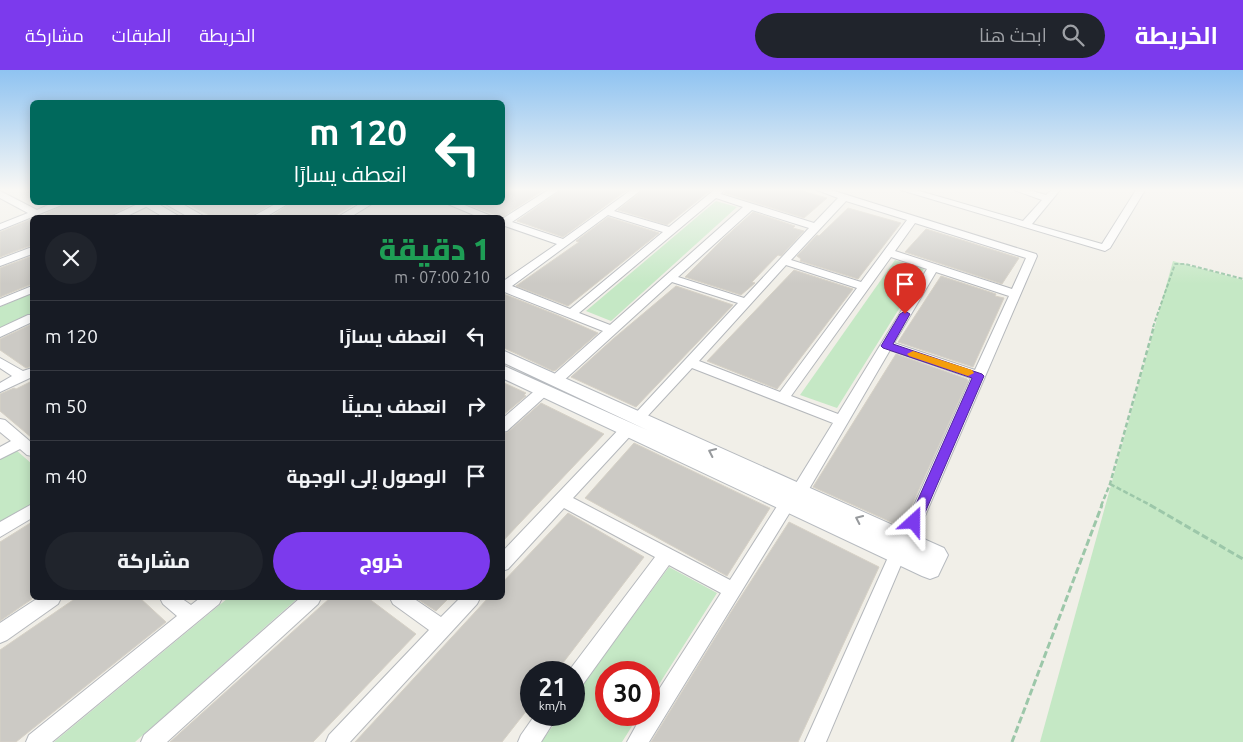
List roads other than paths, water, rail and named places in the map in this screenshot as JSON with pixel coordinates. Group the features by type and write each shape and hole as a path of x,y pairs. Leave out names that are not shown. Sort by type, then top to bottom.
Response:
{"street":[{"path":"0,227 15,221"},
{"path":"505,287 594,221"},
{"path":"639,221 671,231"},
{"path":"572,314 683,221"},
{"path":"505,424 733,221"},
{"path":"798,221 816,227"},
{"path":"505,561 821,221"},
{"path":"783,398 911,221"},
{"path":"814,742 1032,256 921,221"},
{"path":"1012,221 1105,248 1122,221"},
{"path":"1024,225 1027,221"},
{"path":"505,222 565,243"},
{"path":"0,263 30,251"},
{"path":"889,253 1015,294"},
{"path":"784,261 864,286"},
{"path":"636,742 842,421 933,267"},
{"path":"670,278 746,302"},
{"path":"505,289 612,330"},
{"path":"0,304 30,290"},
{"path":"0,333 30,319"},
{"path":"887,346 978,376"},
{"path":"505,357 550,385 902,547"},
{"path":"0,362 27,374"},
{"path":"690,362 842,421"},
{"path":"505,372 550,385"},
{"path":"0,388 27,374"},
{"path":"0,424 27,446"},
{"path":"0,454 27,446"},
{"path":"563,500 732,590"},
{"path":"0,530 30,511"},
{"path":"585,665 666,555"},
{"path":"0,634 49,600"},
{"path":"171,600 190,616"},
{"path":"36,742 210,600"},
{"path":"151,742 310,600"},
{"path":"402,600 442,628"},
{"path":"336,742 469,600"},
{"path":"528,742 540,726"}]}
